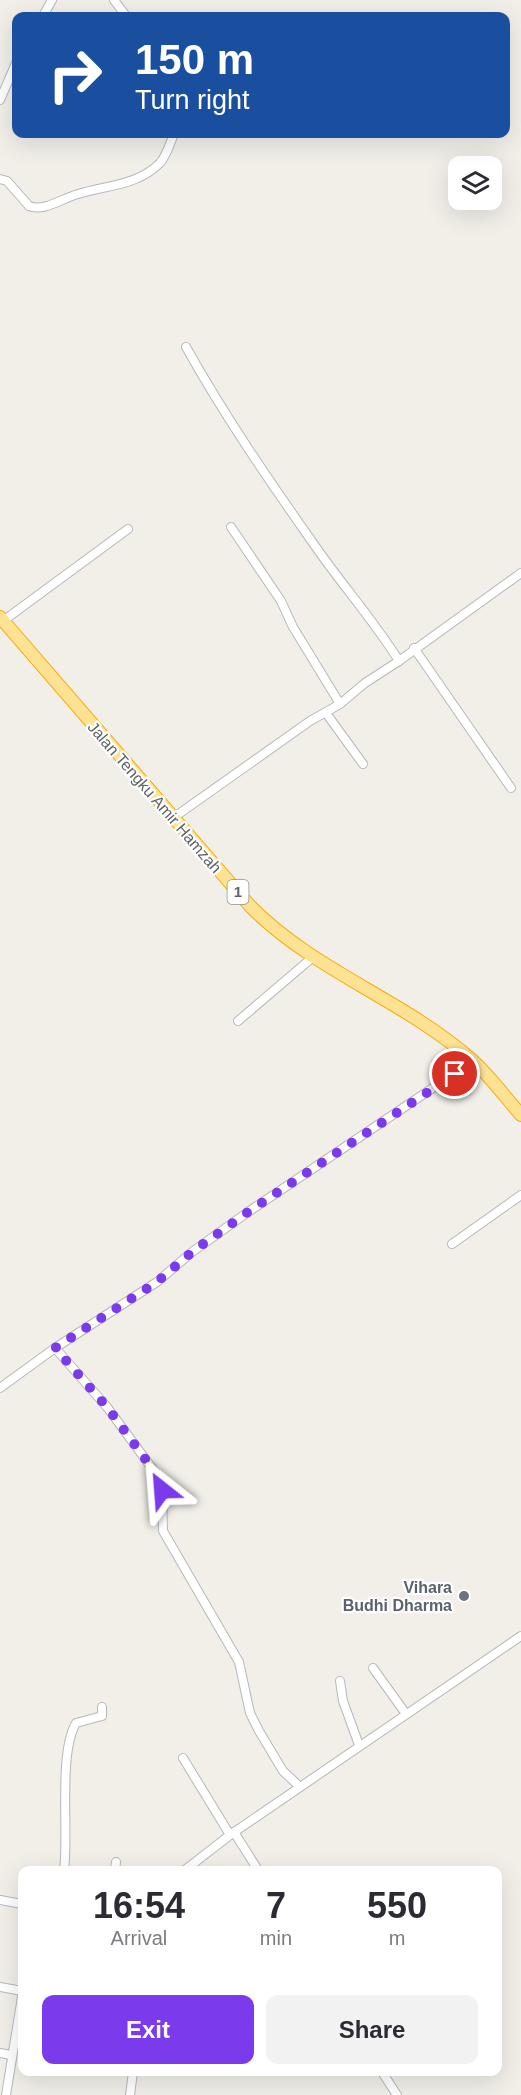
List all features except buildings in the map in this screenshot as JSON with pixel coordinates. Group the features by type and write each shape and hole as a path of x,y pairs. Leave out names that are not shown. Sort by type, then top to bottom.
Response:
{"highway":[{"name":"Jalan Tengku Amir Hamzah","path":"2,619 261,917 283,938 408,1015 473,1061 521,1115"}],"street":[{"path":"0,100 12,72"},
{"path":"0,179 7,181 28,206 44,206 80,193 114,188 147,172 163,159 172,138"},
{"path":"186,347 224,415 313,544 376,624 399,661"},
{"path":"231,527 281,600 293,627 340,705"},
{"path":"2,619 128,529"},
{"path":"173,818 326,712 340,705 365,683 521,573"},
{"path":"414,648 511,788"},
{"path":"326,712 363,764"},
{"path":"238,1022 313,957"},
{"path":"0,1388 55,1348 157,1282 192,1252 248,1212 473,1061"},
{"path":"452,1244 521,1194"},
{"path":"55,1348 107,1407 157,1475 162,1490 163,1531 239,1662 250,1713 259,1731 283,1771 300,1787"},
{"path":"190,1866 232,1833 521,1636"},
{"path":"373,1668 406,1714"},
{"path":"340,1681 343,1701 359,1745"},
{"path":"64,1866 67,1766 72,1733 76,1723 102,1716 102,1707"},
{"path":"183,1758 255,1866"},
{"path":"0,1900 18,1903"},
{"path":"0,1988 18,1990"},
{"path":"6,2095 18,2018"},
{"path":"0,2053 11,2055"},
{"path":"130,2095 132,2076"},
{"path":"385,2076 397,2095"}],"place":[{"name":"Vihara Budhi Dharma","path":"464,1596"}],"route":[{"path":"162,1490 157,1475 107,1407 55,1348 157,1282 192,1252 248,1212 455,1074"}]}
